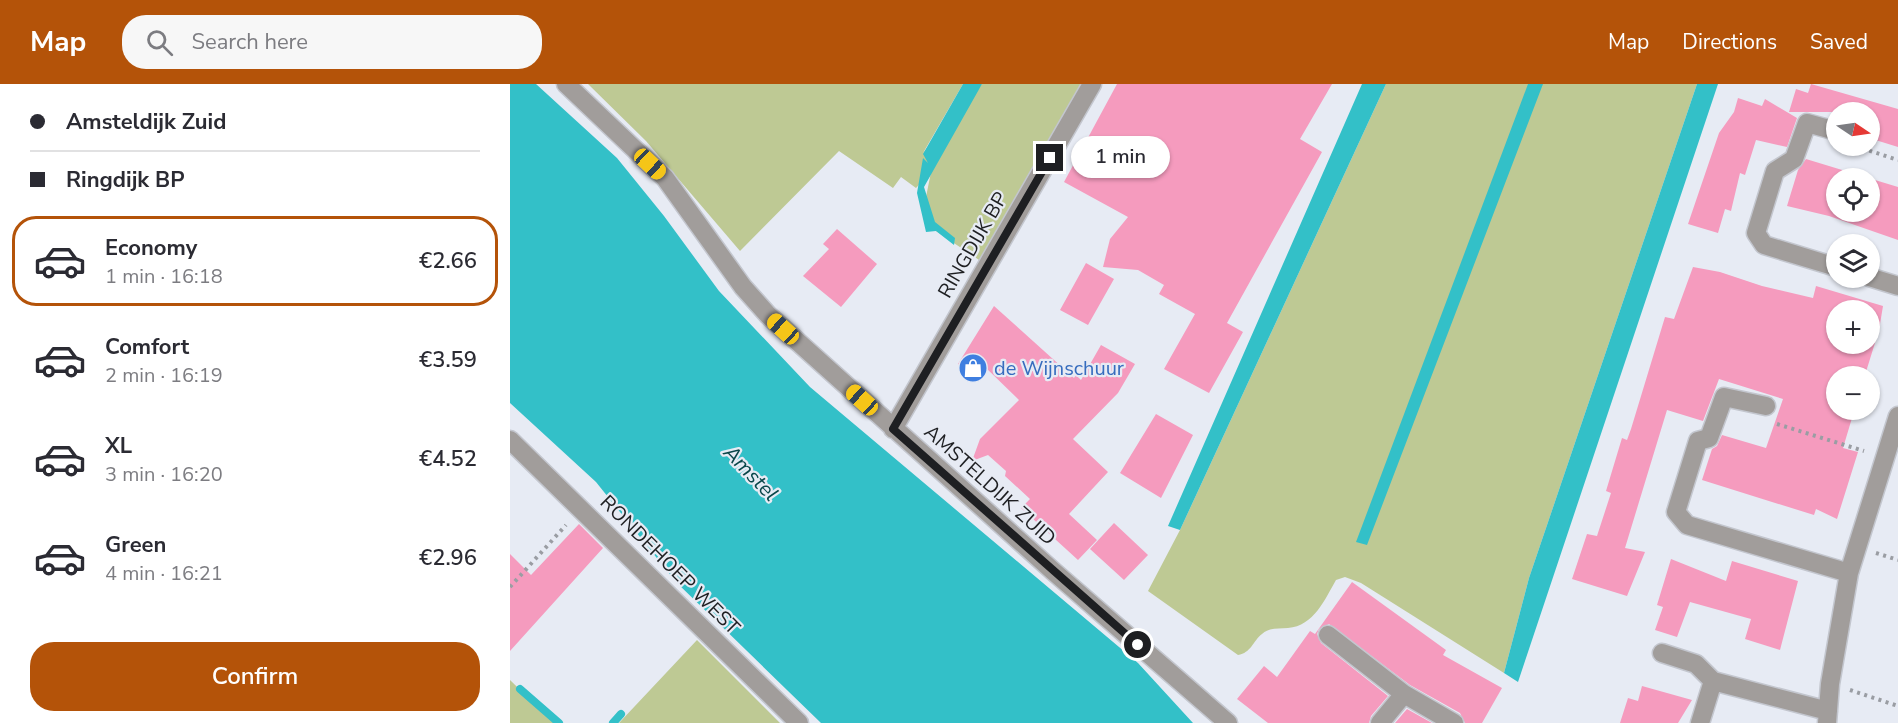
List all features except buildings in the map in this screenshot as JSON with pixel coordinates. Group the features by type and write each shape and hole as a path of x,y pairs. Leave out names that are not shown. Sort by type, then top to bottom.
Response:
{"street":[{"name":"AMSTELDIJK ZUID","path":"566,84 665,178 743,287 768,315 893,429 1228,723"},
{"name":"RINGDIJK BP","path":"893,429 1092,84"},
{"path":"1826,128 1807,123 1794,159 1775,171 1756,233 1764,245 1826,264"},
{"path":"1880,280 1898,286"},
{"path":"1766,406 1724,397 1709,438 1698,441 1676,512 1687,525 1849,573"},
{"path":"1662,653 1696,664 1713,681 1827,717 1830,684 1849,573 1897,426"},
{"name":"RONDEHOEP WEST","path":"510,440 799,723"},
{"path":"1328,635 1404,694 1454,723"},
{"path":"1700,723 1713,681"},
{"path":"1380,723 1404,694"}],"path":[{"path":"1880,154 1898,160"},
{"path":"1766,406 1770,422 1885,458"},
{"path":"510,587 581,509"},
{"path":"1830,684 1898,706"}],"green space":[{"path":"588,84 963,84 923,153 982,84 1092,84 988,266 936,231 923,212 931,172 916,188 901,177 893,188 839,151 740,251 646,141"},
{"path":"1386,84 1697,84 1529,578 1504,673 1361,583 1345,577 1336,580 1312,617 1297,626 1268,630 1246,652 1238,655 1148,591 1180,530"},
{"path":"697,640 780,723 619,723"},
{"path":"510,680 554,723 510,723"}],"water":[{"name":"Amstel","path":"510,84 536,84 617,158 664,216 719,291 810,387 1138,663 1193,723 821,723 676,582 596,482 510,403"},
{"path":"963,84 982,84 924,187 935,222 955,238 954,245 936,231 926,232 917,193 923,158 928,163 923,154"},
{"path":"1362,84 1386,84 1180,530 1168,526"},
{"path":"1528,84 1543,84 1367,545 1356,542"},
{"path":"1697,84 1718,84 1518,682 1504,673 1529,578"}],"waterway":[{"path":"520,689 559,723"},
{"path":"613,723 621,714"}],"place":[{"name":"de Wijnschuur","path":"973,368"}],"route":[{"path":"1050,158 893,429 1138,645"}]}
